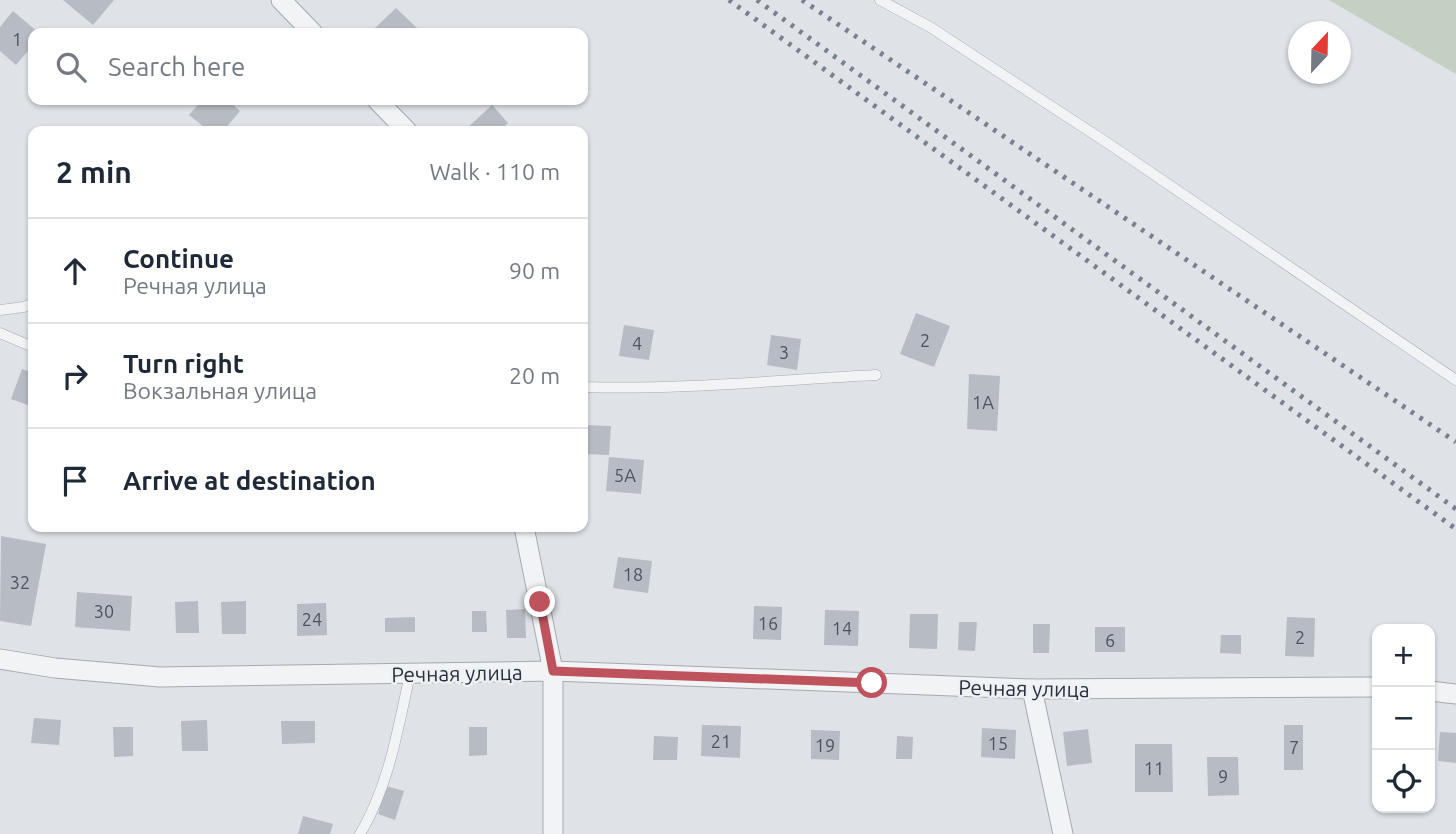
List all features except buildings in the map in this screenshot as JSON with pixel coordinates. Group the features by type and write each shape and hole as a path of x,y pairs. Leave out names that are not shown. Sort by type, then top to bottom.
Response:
{"street":[{"path":"281,0 308,28"},
{"path":"382,105 402,126"},
{"path":"525,532 553,671 553,834"},
{"name":"Речная улица","path":"0,659 55,668 160,677 553,671 1032,689 1372,687"},
{"path":"1032,689 1063,834"},
{"path":"1435,692 1456,694"}],"lane":[{"path":"880,0 930,27 1109,144 1456,380"},
{"path":"0,310 28,305"},
{"path":"0,333 28,345"},
{"path":"588,387 640,388 876,375"},
{"path":"360,834 375,810 410,674"}],"green space":[{"path":"1329,0 1456,0 1456,74"}],"railway":[{"path":"729,0 1456,529"},
{"path":"757,0 1456,509"},
{"path":"802,0 1456,442"}],"route":[{"path":"540,602 553,671 872,683"}]}
